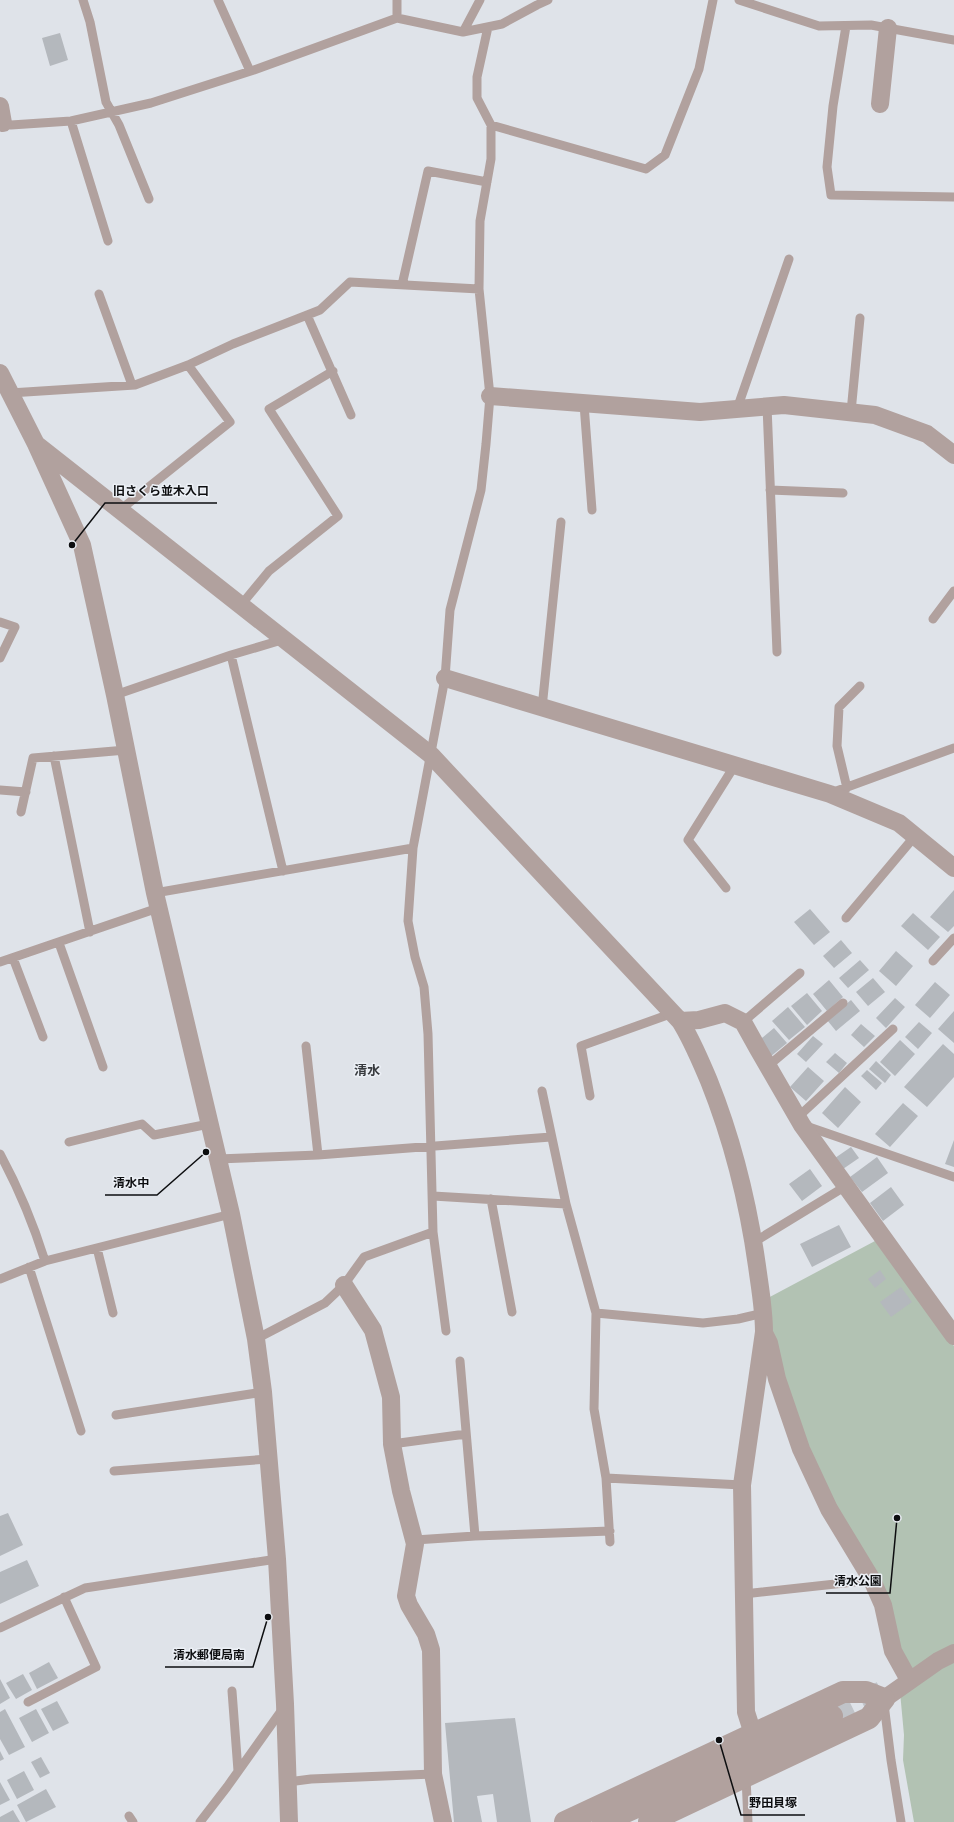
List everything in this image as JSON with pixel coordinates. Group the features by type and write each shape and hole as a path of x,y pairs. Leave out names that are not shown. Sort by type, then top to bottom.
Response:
{"street":[{"path":"880,104 888,28"},
{"path":"0,373 36,444 82,545 115,695 157,900 231,1214 256,1339 263,1392 277,1559 285,1704 289,1822"},
{"path":"490,396 700,412 784,405 875,415 927,434 954,455"},
{"path":"36,444 431,755 677,1017 692,1039 716,1099 738,1166 751,1220 764,1313 764,1332 742,1485 746,1712 753,1734"},
{"path":"445,678 830,794 898,823 954,868"},
{"path":"677,1017 699,1020 725,1013 743,1022 800,1121 954,1336"},
{"path":"344,1285 373,1330 390,1397 392,1444 401,1491 415,1540 414,1556 407,1584 406,1596 409,1605 426,1634 431,1650 433,1774 443,1822"},
{"path":"764,1332 769,1343 777,1379 801,1449 829,1509 872,1580 882,1605 893,1651 909,1680"},
{"path":"649,1822 869,1718 884,1699 909,1680 938,1661 954,1653"},
{"path":"565,1822 843,1692 866,1692 884,1699"},
{"path":"603,1822 715,1772 832,1716"}],"lane":[{"path":"83,0 90,22 106,102 113,112 149,200"},
{"path":"218,0 250,71"},
{"path":"397,0 397,18"},
{"path":"463,32 480,0"},
{"path":"1,118 11,125 71,121 113,112 151,103 250,71 397,18 463,32 502,24 548,0"},
{"path":"491,125 646,169 665,155 699,68 713,0"},
{"path":"739,0 819,26 870,25 954,40"},
{"path":"846,26 833,106 827,167 831,195 954,197"},
{"path":"446,1331 433,1232 428,1034 424,987 415,957 408,921 413,848 445,678 450,610 481,490 490,396 479,289 480,221 491,159 491,125 477,98 477,77 488,27"},
{"path":"71,121 108,241"},
{"path":"402,285 428,171 487,182"},
{"path":"737,409 789,259"},
{"path":"10,393 132,385 188,365 233,344 320,310 350,282 479,289"},
{"path":"99,294 132,385"},
{"path":"307,315 333,371 351,415"},
{"path":"851,412 860,318"},
{"path":"120,510 230,422 188,365"},
{"path":"241,605 269,571 338,516 269,409 333,371"},
{"path":"584,404 592,510"},
{"path":"767,406 777,652"},
{"path":"770,490 843,493"},
{"path":"542,708 561,522"},
{"path":"932,619 954,591"},
{"path":"0,622 15,627 0,658"},
{"path":"115,695 231,655 285,639"},
{"path":"231,655 283,871"},
{"path":"847,788 836,746 839,707 860,686"},
{"path":"830,794 954,748"},
{"path":"21,812 33,758 126,750"},
{"path":"54,756 90,932"},
{"path":"726,888 688,840 735,765"},
{"path":"0,790 26,792"},
{"path":"846,918 915,836"},
{"path":"0,962 90,932 157,900 283,871 413,848"},
{"path":"933,961 954,938"},
{"path":"59,943 103,1067"},
{"path":"13,958 43,1037"},
{"path":"743,1022 800,973"},
{"path":"768,1066 843,1002"},
{"path":"590,1096 581,1046 677,1017"},
{"path":"893,1029 800,1121 954,1177"},
{"path":"306,1046 318,1155"},
{"path":"542,1091 566,1204 596,1313 594,1409 606,1478 610,1542"},
{"path":"69,1142 142,1124 154,1135 209,1124"},
{"path":"218,1159 318,1155 551,1137"},
{"path":"0,1154 15,1181 34,1225 45,1261"},
{"path":"754,1242 846,1186"},
{"path":"433,1196 566,1204"},
{"path":"491,1199 512,1312"},
{"path":"0,1279 45,1261 231,1214"},
{"path":"256,1339 325,1303 344,1285 364,1257 433,1232"},
{"path":"97,1248 113,1313"},
{"path":"28,1267 81,1431"},
{"path":"596,1313 703,1323 738,1319 764,1313"},
{"path":"460,1361 475,1536"},
{"path":"116,1415 263,1392"},
{"path":"392,1444 466,1434"},
{"path":"114,1471 268,1459"},
{"path":"606,1478 742,1485"},
{"path":"415,1540 475,1536 610,1531"},
{"path":"0,1628 84,1588 277,1559"},
{"path":"744,1594 872,1580"},
{"path":"28,1702 96,1667 64,1598"},
{"path":"232,1691 238,1771"},
{"path":"884,1699 891,1760 901,1822"},
{"path":"200,1822 285,1704"},
{"path":"288,1782 311,1779 433,1774"},
{"path":"746,1777 748,1822"}],"green space":[{"path":"875,1241 954,1346 954,1822 914,1822 903,1760 904,1735 894,1627 816,1473 783,1386 766,1299"}],"building":[{"path":"60,33 68,60 50,66 42,38"},
{"path":"954,890 954,926 948,932 930,917"},
{"path":"810,909 830,932 814,945 794,922"},
{"path":"913,913 940,937 928,950 901,926"},
{"path":"841,940 852,953 834,968 823,956"},
{"path":"896,951 913,966 896,986 879,971"},
{"path":"860,960 869,970 848,988 839,978"},
{"path":"873,978 885,992 868,1006 856,992"},
{"path":"829,980 843,997 827,1011 813,994"},
{"path":"935,982 950,995 930,1018 915,1005"},
{"path":"807,993 822,1011 807,1025 791,1006"},
{"path":"895,998 905,1007 886,1028 876,1018"},
{"path":"851,1000 860,1011 836,1031 827,1020"},
{"path":"788,1007 805,1027 789,1040 772,1021"},
{"path":"954,1011 954,1043 938,1029"},
{"path":"919,1022 932,1033 918,1049 905,1037"},
{"path":"861,1024 875,1036 864,1047 851,1035"},
{"path":"774,1028 787,1043 770,1057 757,1042"},
{"path":"813,1036 823,1044 806,1062 797,1054"},
{"path":"900,1040 915,1054 895,1076 880,1062"},
{"path":"943,1044 954,1054 954,1077 927,1107 904,1087"},
{"path":"835,1053 847,1063 839,1073 826,1062"},
{"path":"876,1061 891,1075 885,1083 869,1069"},
{"path":"808,1067 824,1081 806,1101 790,1087"},
{"path":"867,1070 882,1083 876,1090 861,1076"},
{"path":"845,1087 861,1102 838,1128 822,1113"},
{"path":"903,1103 918,1116 890,1147 875,1134"},
{"path":"954,1140 954,1167 945,1164"},
{"path":"851,1147 859,1158 843,1169 835,1158"},
{"path":"877,1157 888,1173 862,1192 850,1177"},
{"path":"810,1169 822,1186 802,1201 789,1184"},
{"path":"891,1187 904,1205 883,1221 870,1203"},
{"path":"839,1225 851,1247 812,1267 800,1244"},
{"path":"880,1270 886,1279 875,1288 868,1279"},
{"path":"901,1287 912,1302 891,1317 880,1302"},
{"path":"8,1513 23,1545 0,1556 0,1516"},
{"path":"27,1560 39,1586 0,1604 0,1572"},
{"path":"49,1662 58,1678 37,1689 29,1673"},
{"path":"23,1674 32,1690 16,1699 6,1683"},
{"path":"0,1679 10,1698 0,1704"},
{"path":"57,1701 69,1723 53,1731 41,1709"},
{"path":"5,1709 25,1747 9,1755 0,1739 0,1712"},
{"path":"36,1709 49,1733 32,1742 19,1718"},
{"path":"515,1718 531,1822 497,1822 493,1794 477,1796 482,1822 454,1822 445,1723"},
{"path":"0,1751 4,1759 0,1761"},
{"path":"41,1757 50,1773 40,1778 31,1762"},
{"path":"24,1771 34,1790 17,1799 7,1780"},
{"path":"0,1782 10,1800 0,1805"},
{"path":"46,1789 56,1807 26,1822 17,1805"},
{"path":"13,1810 20,1822 0,1822 0,1817"}],"tunnel":[{"path":"832,1716 886,1690"}],"place":[{"name":"旧さくら並木入口","path":"72,545"},
{"name":"清水中","path":"206,1152"},
{"name":"清水公園","path":"897,1518"},
{"name":"清水郵便局南","path":"268,1617"},
{"name":"野田貝塚","path":"719,1740"}],"district":[{"name":"清水","path":"367,1071"}]}
